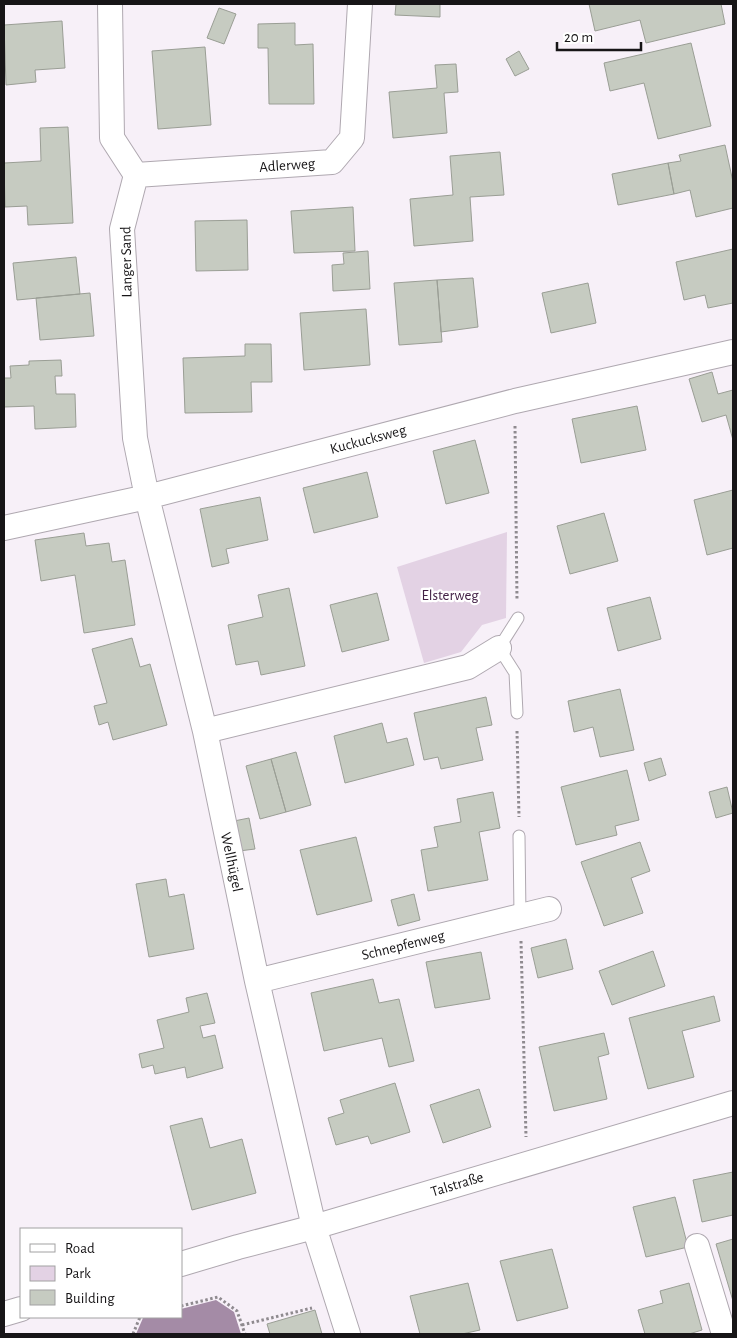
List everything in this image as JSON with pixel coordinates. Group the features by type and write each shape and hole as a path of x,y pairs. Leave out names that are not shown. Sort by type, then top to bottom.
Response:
{"street":[{"path":"110,4 112,138 136,175"},
{"name":"Adlerweg","path":"136,175 332,162 352,138 360,4"},
{"name":"Langer Sand","path":"136,175 122,229 135,438 147,497"},
{"name":"Kuckucksweg","path":"4,528 147,497 514,400 733,352"},
{"name":"Wellhügel","path":"147,497 205,731 257,981 314,1227 348,1334"},
{"path":"205,731 468,667 499,648"},
{"name":"Schnepfenweg","path":"257,981 548,909"},
{"name":"Talstraße","path":"182,1264 314,1227 733,1102"},
{"path":"697,1246 724,1334"},
{"path":"4,1314 20,1309"}],"lane":[{"path":"516,712 515,673 499,648 518,618"},
{"path":"519,836 520,916"}],"path":[{"path":"514,400 518,618"},
{"path":"516,712 519,836"},
{"path":"520,916 525,1134 533,1161"},
{"path":"182,1306 218,1297 237,1311 244,1334"},
{"path":"242,1325 337,1302"},
{"path":"133,1334 140,1318"}],"green space":[{"name":"Elsterweg","path":"507,532 506,618 482,625 461,652 424,663 397,567"}],"shaded area":[{"path":"216,1300 234,1312 241,1334 136,1334 143,1318 182,1318 182,1309"}],"building":[{"path":"396,4 440,4 440,17 395,15"},
{"path":"589,4 721,4 725,24 646,43 640,20 595,31"},
{"path":"219,8 236,14 224,44 207,38"},
{"path":"62,21 65,68 35,70 36,82 6,85 4,25"},
{"path":"295,23 295,45 313,44 314,104 269,104 268,48 258,48 258,24"},
{"path":"691,43 711,126 658,139 644,83 610,91 604,63"},
{"path":"205,47 211,125 158,129 152,51"},
{"path":"519,51 529,69 515,76 506,59"},
{"path":"456,64 458,92 444,93 447,133 393,138 389,92 437,88 435,65"},
{"path":"68,127 73,223 28,225 27,206 5,207 4,163 41,161 40,128"},
{"path":"725,145 733,182 733,208 696,217 690,190 674,194 668,163 681,161 679,155"},
{"path":"500,152 504,195 470,197 473,241 414,246 410,199 453,195 450,156"},
{"path":"668,163 674,194 618,205 612,174"},
{"path":"353,207 355,251 294,253 291,211"},
{"path":"247,220 248,270 196,271 195,221"},
{"path":"733,249 733,303 708,308 705,295 684,300 676,262"},
{"path":"368,251 370,289 333,291 332,265 344,264 343,253"},
{"path":"76,257 80,294 17,300 13,263"},
{"path":"473,278 478,327 441,332 437,280"},
{"path":"437,280 442,342 399,345 394,283"},
{"path":"588,283 596,323 551,333 542,293"},
{"path":"90,293 94,336 40,340 36,298"},
{"path":"366,309 370,365 304,370 300,313"},
{"path":"245,344 271,344 272,382 251,382 252,412 185,413 183,358 245,356"},
{"path":"61,360 62,376 55,376 56,394 75,394 76,427 35,429 34,406 4,407 4,378 11,378 10,366 29,365 29,361"},
{"path":"712,372 718,394 733,390 733,440 726,415 702,422 689,379"},
{"path":"637,406 646,450 581,463 572,419"},
{"path":"475,440 489,493 446,504 433,451"},
{"path":"367,472 378,517 314,533 303,488"},
{"path":"733,490 733,548 707,555 694,500"},
{"path":"260,497 268,540 226,549 229,563 212,567 200,509"},
{"path":"604,513 618,561 570,574 557,526"},
{"path":"84,533 86,546 109,543 112,562 125,560 135,625 84,633 75,575 41,581 35,540"},
{"path":"289,588 305,666 261,675 258,661 236,665 228,625 263,617 258,595"},
{"path":"377,593 389,640 342,652 330,605"},
{"path":"650,597 661,639 618,651 607,608"},
{"path":"132,638 140,667 150,664 167,725 113,740 108,722 99,725 94,706 107,703 92,649"},
{"path":"620,689 634,750 600,757 593,727 574,732 568,701"},
{"path":"486,697 492,725 476,728 483,760 441,769 438,757 424,760 414,713"},
{"path":"382,723 387,743 407,738 414,765 345,783 334,736"},
{"path":"296,752 311,805 286,812 271,759"},
{"path":"661,758 666,775 649,781 644,763"},
{"path":"271,759 286,812 260,819 246,766"},
{"path":"627,770 639,820 615,826 617,835 576,845 561,787"},
{"path":"727,787 733,813 716,818 709,792"},
{"path":"493,792 500,828 479,832 488,880 428,891 421,850 438,847 434,827 461,822 457,799"},
{"path":"249,818 255,849 239,851 234,821"},
{"path":"356,837 372,901 317,915 300,850"},
{"path":"640,842 650,871 631,878 643,913 604,926 581,862"},
{"path":"166,879 169,897 184,894 194,949 149,957 136,884"},
{"path":"414,894 420,920 398,926 391,900"},
{"path":"566,939 573,969 538,978 531,948"},
{"path":"653,951 665,986 612,1005 599,971"},
{"path":"481,952 490,999 435,1008 426,962"},
{"path":"373,979 379,1003 399,999 414,1061 389,1067 382,1038 324,1051 311,993"},
{"path":"207,993 215,1023 200,1026 203,1038 215,1035 223,1068 187,1078 185,1067 155,1074 153,1065 142,1068 139,1054 164,1048 157,1020 189,1012 186,998"},
{"path":"714,996 720,1021 682,1031 694,1077 648,1089 629,1018"},
{"path":"604,1033 609,1054 598,1057 607,1099 554,1111 539,1047"},
{"path":"395,1083 410,1132 371,1144 368,1136 336,1145 328,1118 344,1113 340,1100"},
{"path":"479,1089 491,1127 443,1143 430,1105"},
{"path":"202,1118 210,1148 242,1139 256,1193 192,1210 170,1126"},
{"path":"733,1172 733,1215 702,1222 693,1180"},
{"path":"675,1197 688,1247 646,1257 633,1207"},
{"path":"733,1239 733,1301 716,1244"},
{"path":"552,1249 568,1308 517,1321 500,1261"},
{"path":"468,1283 480,1330 462,1334 420,1334 410,1296"},
{"path":"689,1283 702,1330 689,1334 645,1334 638,1310 663,1303 660,1291"},
{"path":"315,1310 322,1334 270,1334 267,1324"}]}
